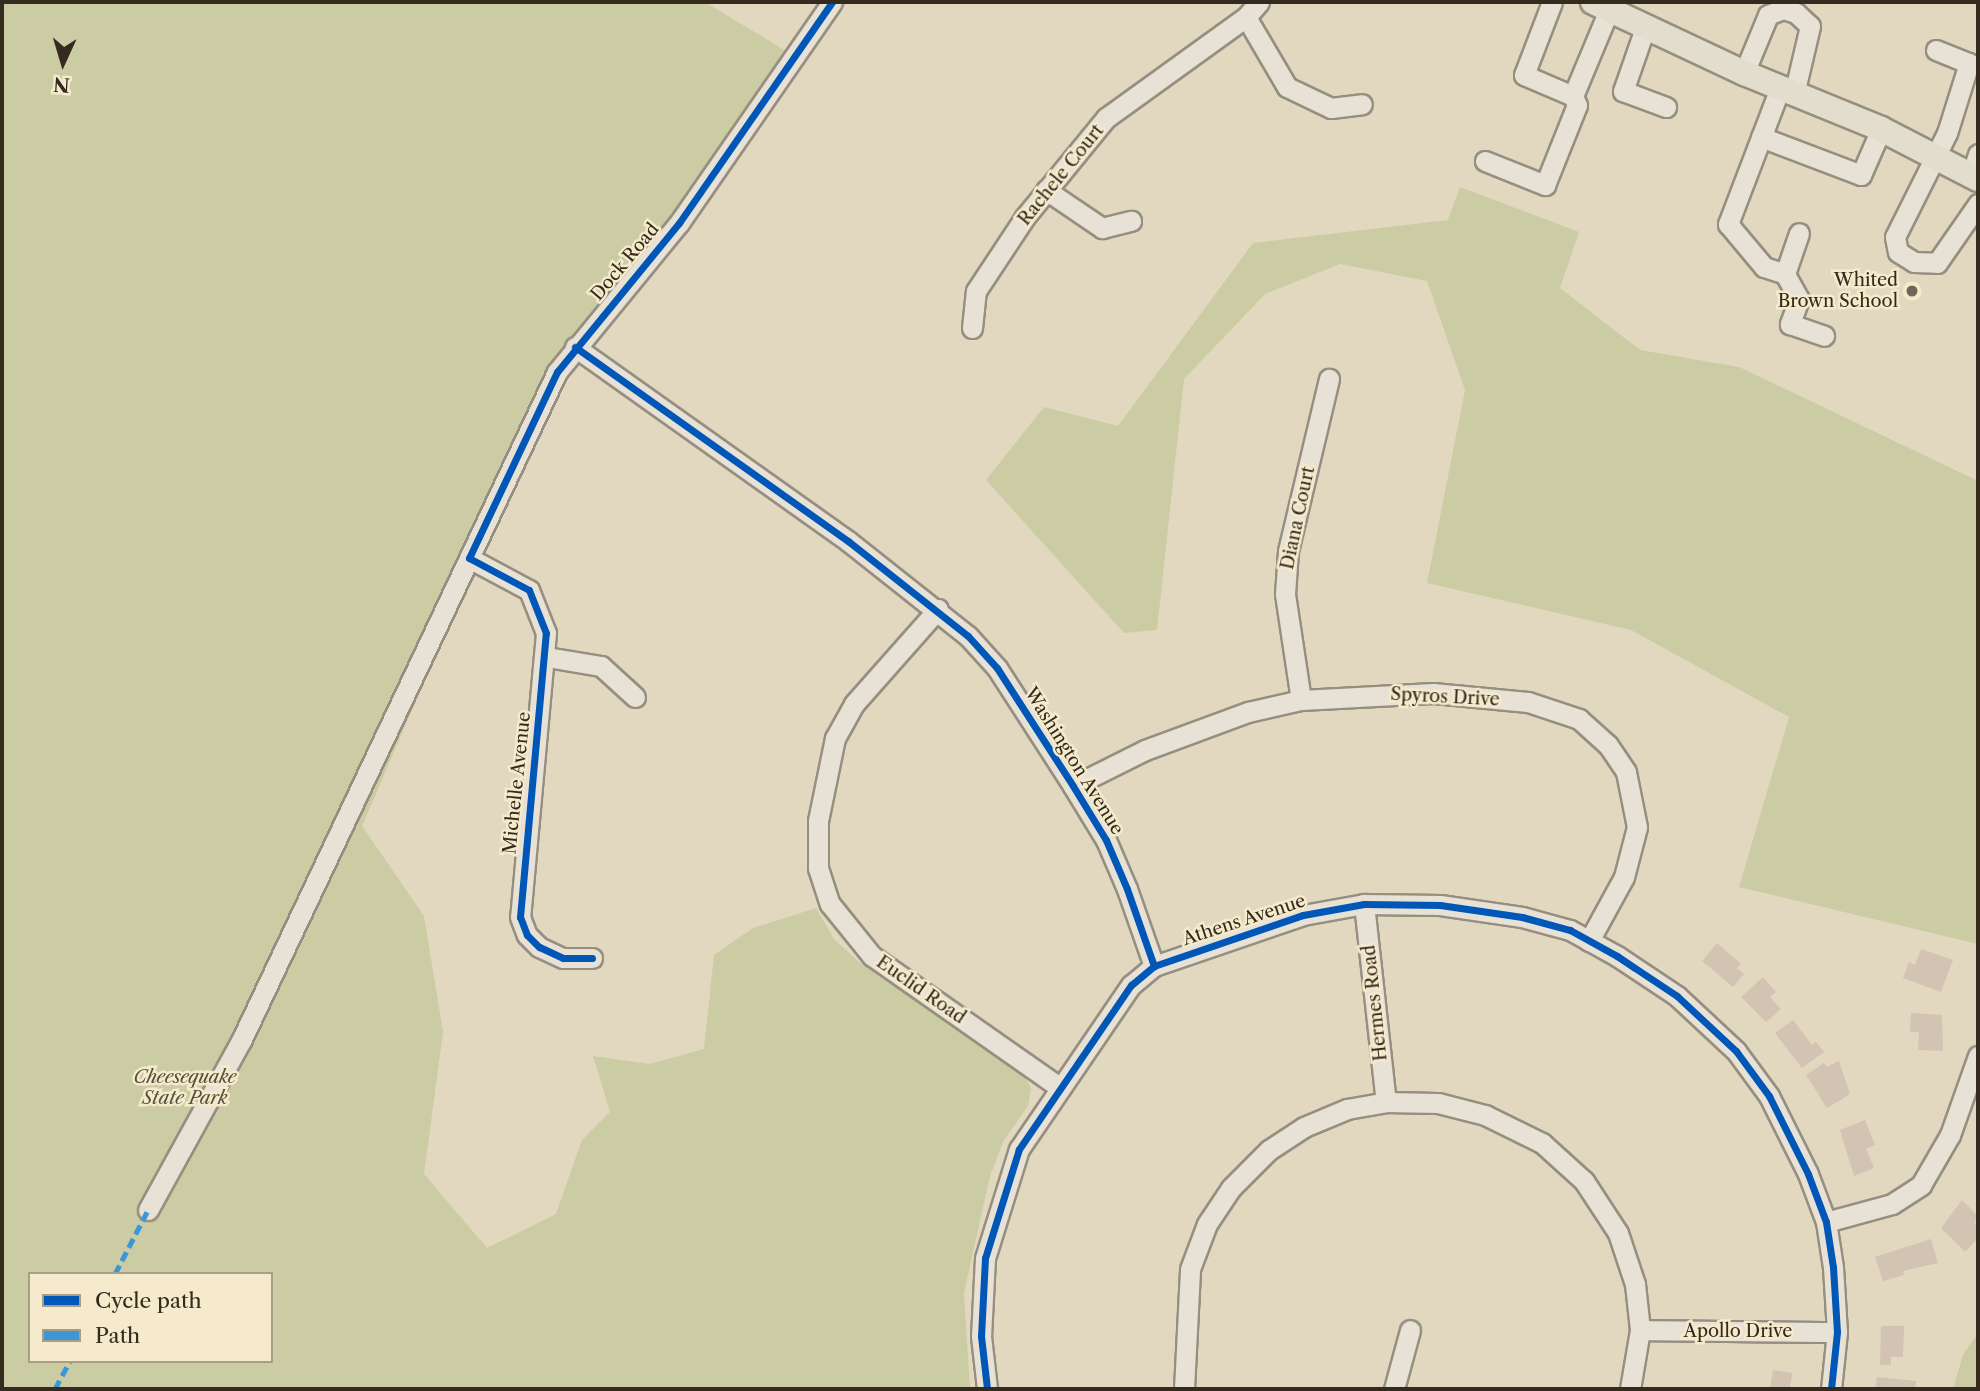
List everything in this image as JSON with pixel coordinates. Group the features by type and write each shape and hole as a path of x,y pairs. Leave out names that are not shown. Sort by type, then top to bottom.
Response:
{"main road":[{"path":"1601,6 1744,73 1881,129 1934,155 1976,170"}],"street":[{"name":"Dock Road","path":"148,1210 241,1041 547,390 575,346 679,223 832,2"},
{"name":"Rachele Court","path":"972,328 976,292 1046,190 1106,118 1246,17 1259,2"},
{"path":"1552,2 1524,75 1573,96"},
{"path":"1485,161 1545,184 1577,105 1573,96 1601,6"},
{"path":"1744,73 1768,15 1783,9 1796,13 1810,26 1787,91 1761,137 1728,224 1765,267 1785,274 1799,299 1790,324 1824,336"},
{"path":"1246,17 1287,87 1331,108 1362,104"},
{"path":"1645,28 1623,91 1666,107"},
{"path":"1936,50 1969,63 1947,134 1934,155 1895,237 1898,252 1914,262 1937,263 1975,217"},
{"path":"1761,137 1861,175 1881,129"},
{"path":"1046,190 1102,228 1131,222"},
{"path":"1785,274 1799,233"},
{"name":"Washington Avenue","path":"575,346 938,609 997,668 1106,840 1154,966"},
{"name":"Diana Court","path":"1301,700 1285,594 1288,551 1329,379"},
{"name":"Michelle Avenue","path":"469,558 529,590 546,633 547,657 520,917 527,935 539,947 562,958 592,958"},
{"name":"Euclid Road","path":"938,609 854,704 835,738 818,821 818,868 830,904 872,956 1058,1086"},
{"path":"547,657 601,666 635,697"},
{"name":"Spyros Drive","path":"1073,786 1145,750 1248,712 1301,700 1361,694 1433,694 1528,702 1579,719 1608,745 1626,772 1637,827 1624,877 1589,941"},
{"name":"Athens Avenue","path":"1154,966 1303,915 1364,904 1440,905 1522,917 1589,941 1677,996 1736,1051 1769,1096 1826,1222 1837,1332 1831,1389"},
{"name":"Hermes Road","path":"1364,904 1386,1102"},
{"path":"987,1389 981,1291 993,1221 1019,1149 1058,1086 1131,985 1154,966"},
{"path":"1826,1222 1892,1204 1921,1185 1950,1135 1978,1056"},
{"path":"1184,1389 1190,1269 1207,1224 1231,1188 1269,1150 1304,1126 1347,1109 1386,1102 1438,1103 1485,1115 1542,1143 1584,1181 1618,1233 1635,1284 1640,1330 1630,1389"},
{"path":"1394,1389 1410,1330"},
{"name":"Apollo Drive","path":"1640,1330 1837,1332"}],"green space":[{"name":"Cheesequake State Park","path":"2,2 705,2 794,56 548,395 362,826 424,916 443,1032 424,1174 487,1248 556,1214 582,1140 610,1112 593,1056 650,1064 704,1049 714,955 753,928 816,908 834,939 859,962 1025,1077 1031,1088 1028,1106 1004,1140 990,1176 964,1293 970,1389 2,1389"},
{"path":"1460,187 1579,232 1560,288 1640,350 1739,367 1978,481 1978,944 1739,887 1789,717 1631,630 1427,583 1465,390 1427,281 1340,264 1265,294 1184,379 1157,630 1124,633 986,480 1044,407 1118,426 1253,243 1448,220"},
{"path":"1978,1333 1978,1389 1953,1389 1963,1355"}],"building":[{"path":"1717,943 1741,964 1737,968 1744,974 1733,987 1702,961"},
{"path":"1921,949 1953,960 1941,992 1903,978 1909,962 1915,965"},
{"path":"1763,977 1776,992 1770,997 1781,1009 1766,1022 1741,997"},
{"path":"1911,1013 1942,1015 1943,1051 1918,1050 1919,1032 1910,1032"},
{"path":"1793,1020 1812,1045 1816,1042 1824,1052 1802,1068 1775,1033"},
{"path":"1839,1061 1850,1094 1827,1108 1806,1075 1824,1063 1827,1067"},
{"path":"1865,1120 1875,1145 1866,1149 1874,1168 1854,1176 1840,1130"},
{"path":"1962,1200 1978,1216 1975,1222 1978,1238 1965,1252 1941,1228"},
{"path":"1931,1239 1938,1263 1903,1271 1904,1275 1883,1281 1875,1257"},
{"path":"1881,1326 1904,1326 1903,1357 1891,1357 1891,1365 1880,1365"},
{"path":"1773,1370 1792,1373 1790,1389 1770,1389"},
{"path":"1877,1377 1916,1381 1915,1389 1875,1389"}],"marked path":[{"path":"116,1272 148,1210"},
{"path":"55,1389 69,1363"}],"cycle path":[{"path":"592,958 563,958 539,947 527,935 520,917 546,633 529,590 469,558 557,372 679,223 832,2"},
{"path":"575,347 848,541 968,636 997,668 1073,786 1106,840 1127,889 1154,966 1131,985 1019,1149 985,1258 981,1336 987,1389"},
{"path":"1154,966 1303,915 1364,904 1440,905 1522,917 1570,930 1617,956 1677,996 1736,1051 1769,1096 1808,1174 1826,1222 1833,1267 1837,1332 1831,1389"}],"place":[{"name":"Whited Brown School","path":"1912,291"}]}
